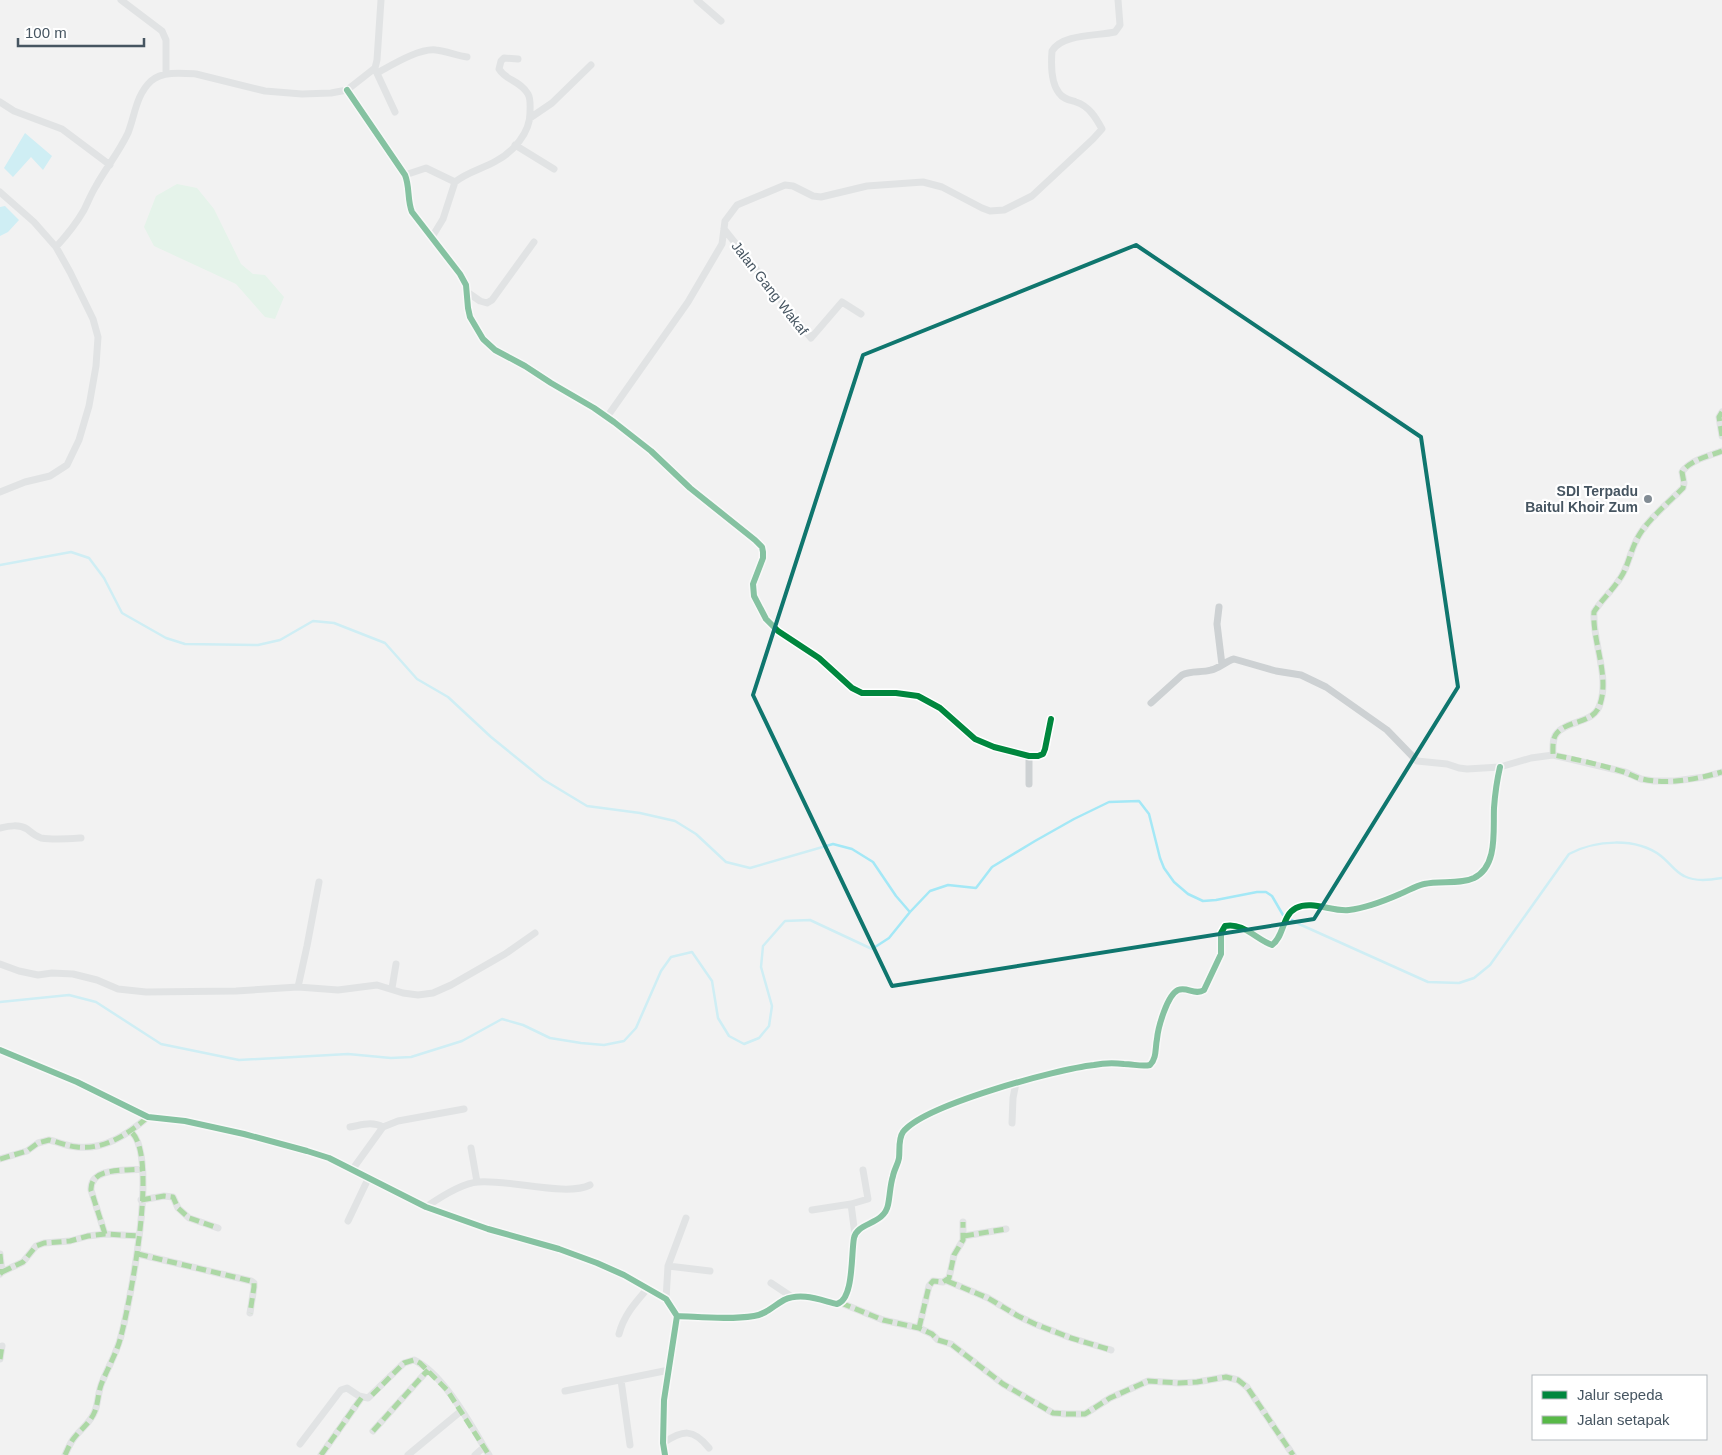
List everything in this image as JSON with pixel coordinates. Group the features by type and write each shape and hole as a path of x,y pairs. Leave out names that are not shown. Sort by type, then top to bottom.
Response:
{"street":[{"path":"121,0 165,35 166,74"},
{"path":"381,0 376,70 395,112"},
{"path":"697,0 721,21"},
{"path":"607,418 688,302 722,244 725,221 737,205 785,185 793,186 813,196 821,197 867,186 910,182 932,183 942,186 982,208 990,210 1004,210 1032,196 1093,140 1102,129 1091,111 1059,93 1052,70 1052,51 1061,43 1115,32 1120,25 1118,0"},
{"path":"56,247 73,229 95,187 128,133 136,106 146,88 152,80 159,76 166,74 196,74 281,93 321,93 347,90 376,70 429,50 467,57"},
{"path":"432,237 443,219 455,182 462,176 502,157 515,145 526,129 530,118 530,98 516,81 505,76 500,70 501,61 504,58 518,59"},
{"path":"530,118 552,104 591,64"},
{"path":"347,90 405,175 408,183 409,205 412,212 460,274 466,285 470,318 484,339 495,350 525,366 607,418 651,451 690,488 755,540 762,548 763,558 753,584 754,596 766,619 778,631 818,658 852,688 862,693 896,693 918,696 940,708 982,743 1029,756 1038,756 1043,754 1045,749 1051,719"},
{"path":"0,102 14,111 62,129 110,165"},
{"path":"515,145 554,169"},
{"path":"405,175 426,168 455,182"},
{"path":"0,192 34,222 56,247 93,319 98,337 90,406 79,440 67,465 50,476 25,482 0,492"},
{"name":"Jalan Gang Wakaf","path":"723,228 810,338 842,302 861,314"},
{"path":"467,292 480,301 487,303 492,300 534,242"},
{"path":"1722,412 1720,417 1722,436"},
{"path":"1553,755 1553,742 1556,734 1595,714 1599,706 1603,679 1594,612 1622,576 1642,531 1683,488 1682,472 1685,468 1722,451"},
{"path":"1219,607 1217,624 1222,665"},
{"path":"1151,703 1187,672 1214,670 1234,659 1276,671 1311,678 1370,716 1387,730 1417,761 1447,764 1459,768 1500,767 1531,758 1553,755 1654,781 1675,781 1704,777 1722,772"},
{"path":"1029,756 1029,784"},
{"path":"855,1235 861,1228 885,1213 893,1175 899,1159 901,1135 904,1130 928,1115 947,1106 1056,1072 1108,1063 1150,1065 1154,1060 1157,1039 1167,1002 1178,990 1186,989 1197,992 1204,990 1221,954 1221,933 1223,928 1229,925 1238,927 1272,946 1277,941 1292,910 1298,906 1309,905 1348,910 1364,907 1425,884 1465,881 1481,873 1487,866 1494,845 1495,801 1500,767"},
{"path":"0,828 8,826 23,827 40,838 65,840 81,838"},
{"path":"298,987 308,946 319,882"},
{"path":"0,964 38,975 52,973 73,974 118,988 146,992 236,992 298,987 338,990 377,984 403,993 418,995 433,993 451,985 505,954 535,933"},
{"path":"392,988 396,964"},
{"path":"0,1050 77,1082 148,1117 185,1121 289,1146 329,1158 368,1179 426,1206 488,1229 597,1262 648,1288 666,1299 677,1316 664,1400 662,1443 665,1455"},
{"path":"1012,1123 1016,1083"},
{"path":"352,1170 383,1127 398,1121 464,1109"},
{"path":"0,1159 27,1151 49,1140 73,1146 93,1147 113,1141 148,1117"},
{"path":"350,1127 377,1123 383,1127"},
{"path":"65,1455 74,1438 96,1411 100,1386 121,1338 138,1254 142,1156 137,1139 130,1131"},
{"path":"471,1148 477,1182"},
{"path":"105,1234 91,1190 94,1178 104,1173 142,1169"},
{"path":"812,1210 851,1204 868,1199 863,1170"},
{"path":"348,1221 368,1179"},
{"path":"426,1206 461,1187 477,1182 496,1181 534,1187 569,1189 590,1185"},
{"path":"141,1200 164,1196 173,1197 178,1208 186,1216 195,1221 218,1228"},
{"path":"841,1303 846,1296 850,1277 855,1235 851,1204"},
{"path":"666,1299 668,1266 686,1218"},
{"path":"947,1281 954,1254 961,1245 964,1236 963,1222"},
{"path":"964,1236 1006,1229"},
{"path":"0,1254 1,1273 23,1262 36,1246 44,1243 70,1241 105,1234 139,1236"},
{"path":"138,1254 252,1281 254,1286 250,1313"},
{"path":"668,1266 710,1271"},
{"path":"919,1328 929,1286 933,1282 947,1281 988,1298 1035,1324 1071,1338 1111,1350"},
{"path":"771,1283 792,1297"},
{"path":"619,1334 622,1322 627,1314 648,1288"},
{"path":"677,1316 744,1318 766,1314 792,1297 811,1297 837,1304 841,1303 883,1320 919,1328 932,1334 938,1340 951,1344 1003,1384 1053,1413 1084,1414 1110,1398 1148,1381 1180,1383 1226,1377 1238,1380 1246,1387 1293,1455"},
{"path":"0,1359 2,1346"},
{"path":"300,1444 341,1390 347,1388 362,1397 368,1398 404,1363 414,1360 428,1370 446,1390 488,1455"},
{"path":"373,1431 428,1370"},
{"path":"565,1392 668,1370"},
{"path":"621,1380 630,1445"},
{"path":"321,1455 362,1397"},
{"path":"408,1455 461,1411"},
{"path":"662,1443 674,1436 688,1433 701,1438 709,1448"},
{"path":"475,1455 484,1447"}],"highlighted area":[{"path":"1136,245 1421,437 1458,687 1314,919 892,986 753,695 863,355"}],"green space":[{"path":"177,184 197,188 214,209 241,264 253,274 265,275 284,297 275,319 265,317 236,284 154,246 144,227 156,196"}],"water":[{"path":"25,133 52,156 43,170 31,157 13,177 4,168"},
{"path":"5,206 19,220 8,232 0,236 0,207"}],"waterway":[{"path":"0,565 71,552 89,558 104,578 122,613 166,638 185,644 258,645 280,640 313,621 334,623 385,643 417,679 448,697 491,737 544,780 587,806 640,813 675,821 696,834 726,862 750,868 833,844 852,849 873,862 896,896 909,911"},
{"path":"0,1002 69,995 96,1002 161,1044 239,1060 348,1054 391,1058 411,1057 462,1041 502,1019 523,1025 550,1038 604,1045 624,1041 636,1028 661,971 671,957 692,952 712,981 718,1018 729,1036 744,1044 759,1038 769,1026 772,1006 761,967 763,946 785,921 810,920 872,949 889,938 930,891 948,885 976,888 992,867 1074,819 1109,802 1139,801 1149,814 1164,868 1174,882 1188,894 1203,901 1266,892 1272,896 1283,915 1299,924 1428,982 1459,983 1474,978 1490,965 1569,854 1579,849 1603,843 1628,843 1651,850 1661,856 1678,872 1689,878 1703,880 1722,878"}],"marked path":[{"path":"1722,412 1719,417 1722,436"},
{"path":"1722,451 1695,461 1685,468 1682,472 1683,488 1645,527 1636,541 1621,577 1594,612 1603,684 1599,707 1591,716 1567,726 1557,733 1553,750 1553,755 1571,758 1652,781 1682,780 1722,772"},
{"path":"0,1159 27,1151 38,1143 49,1140 77,1147 97,1146 116,1140 148,1117"},
{"path":"65,1455 73,1440 95,1411 101,1385 119,1342 125,1318 136,1262 143,1196 143,1167 139,1144 130,1131"},
{"path":"105,1234 91,1190 92,1183 96,1177 102,1174 118,1170 142,1169"},
{"path":"141,1200 164,1196 173,1197 178,1208 189,1218 218,1228"},
{"path":"919,1328 929,1286 933,1281 943,1282 949,1278 954,1255 963,1240 963,1222"},
{"path":"964,1236 1006,1229"},
{"path":"2,1272 23,1262 36,1246 44,1243 70,1241 105,1234 139,1236"},
{"path":"0,1254 2,1272 0,1274"},
{"path":"138,1254 251,1281 254,1283 254,1287 250,1313"},
{"path":"947,1281 988,1298 1035,1324 1071,1338 1111,1350"},
{"path":"841,1303 883,1320 919,1328 932,1334 938,1340 951,1344 1003,1384 1053,1413 1085,1414 1110,1398 1148,1381 1179,1383 1226,1377 1238,1380 1247,1387 1293,1455"},
{"path":"0,1359 2,1346"},
{"path":"372,1395 404,1363 414,1360 420,1363 447,1390 489,1455"},
{"path":"373,1431 428,1370"},
{"path":"321,1455 362,1397"}],"cycle path":[{"path":"347,90 405,175 412,212 460,274 466,285 470,317 483,339 495,350 525,366 614,422 651,451 690,488 755,540 762,547 763,558 753,584 754,596 766,619 778,631 819,658 852,688 862,693 896,693 918,696 940,708 975,739 994,747 1029,756 1043,754 1051,719"},
{"path":"677,1316 725,1318 754,1316 766,1312 784,1300 797,1297 837,1304 842,1301 849,1285 856,1233 886,1212 903,1132 936,1111 963,1100 1052,1073 1116,1063 1150,1065 1155,1056 1161,1020 1170,998 1181,989 1197,992 1204,990 1221,954 1221,933 1225,926 1232,925 1244,929 1272,945 1279,937 1291,911 1302,906 1309,905 1349,910 1381,902 1424,884 1462,881 1474,878 1482,872 1491,857 1494,837 1494,808 1500,767"},
{"path":"0,1050 77,1082 148,1117 185,1121 244,1134 329,1158 426,1207 488,1229 559,1249 597,1263 624,1275 666,1299 677,1316 664,1400 663,1443 665,1455"}],"place":[{"name":"SDI Terpadu Baitul Khoir Zum","path":"1648,499"}]}
